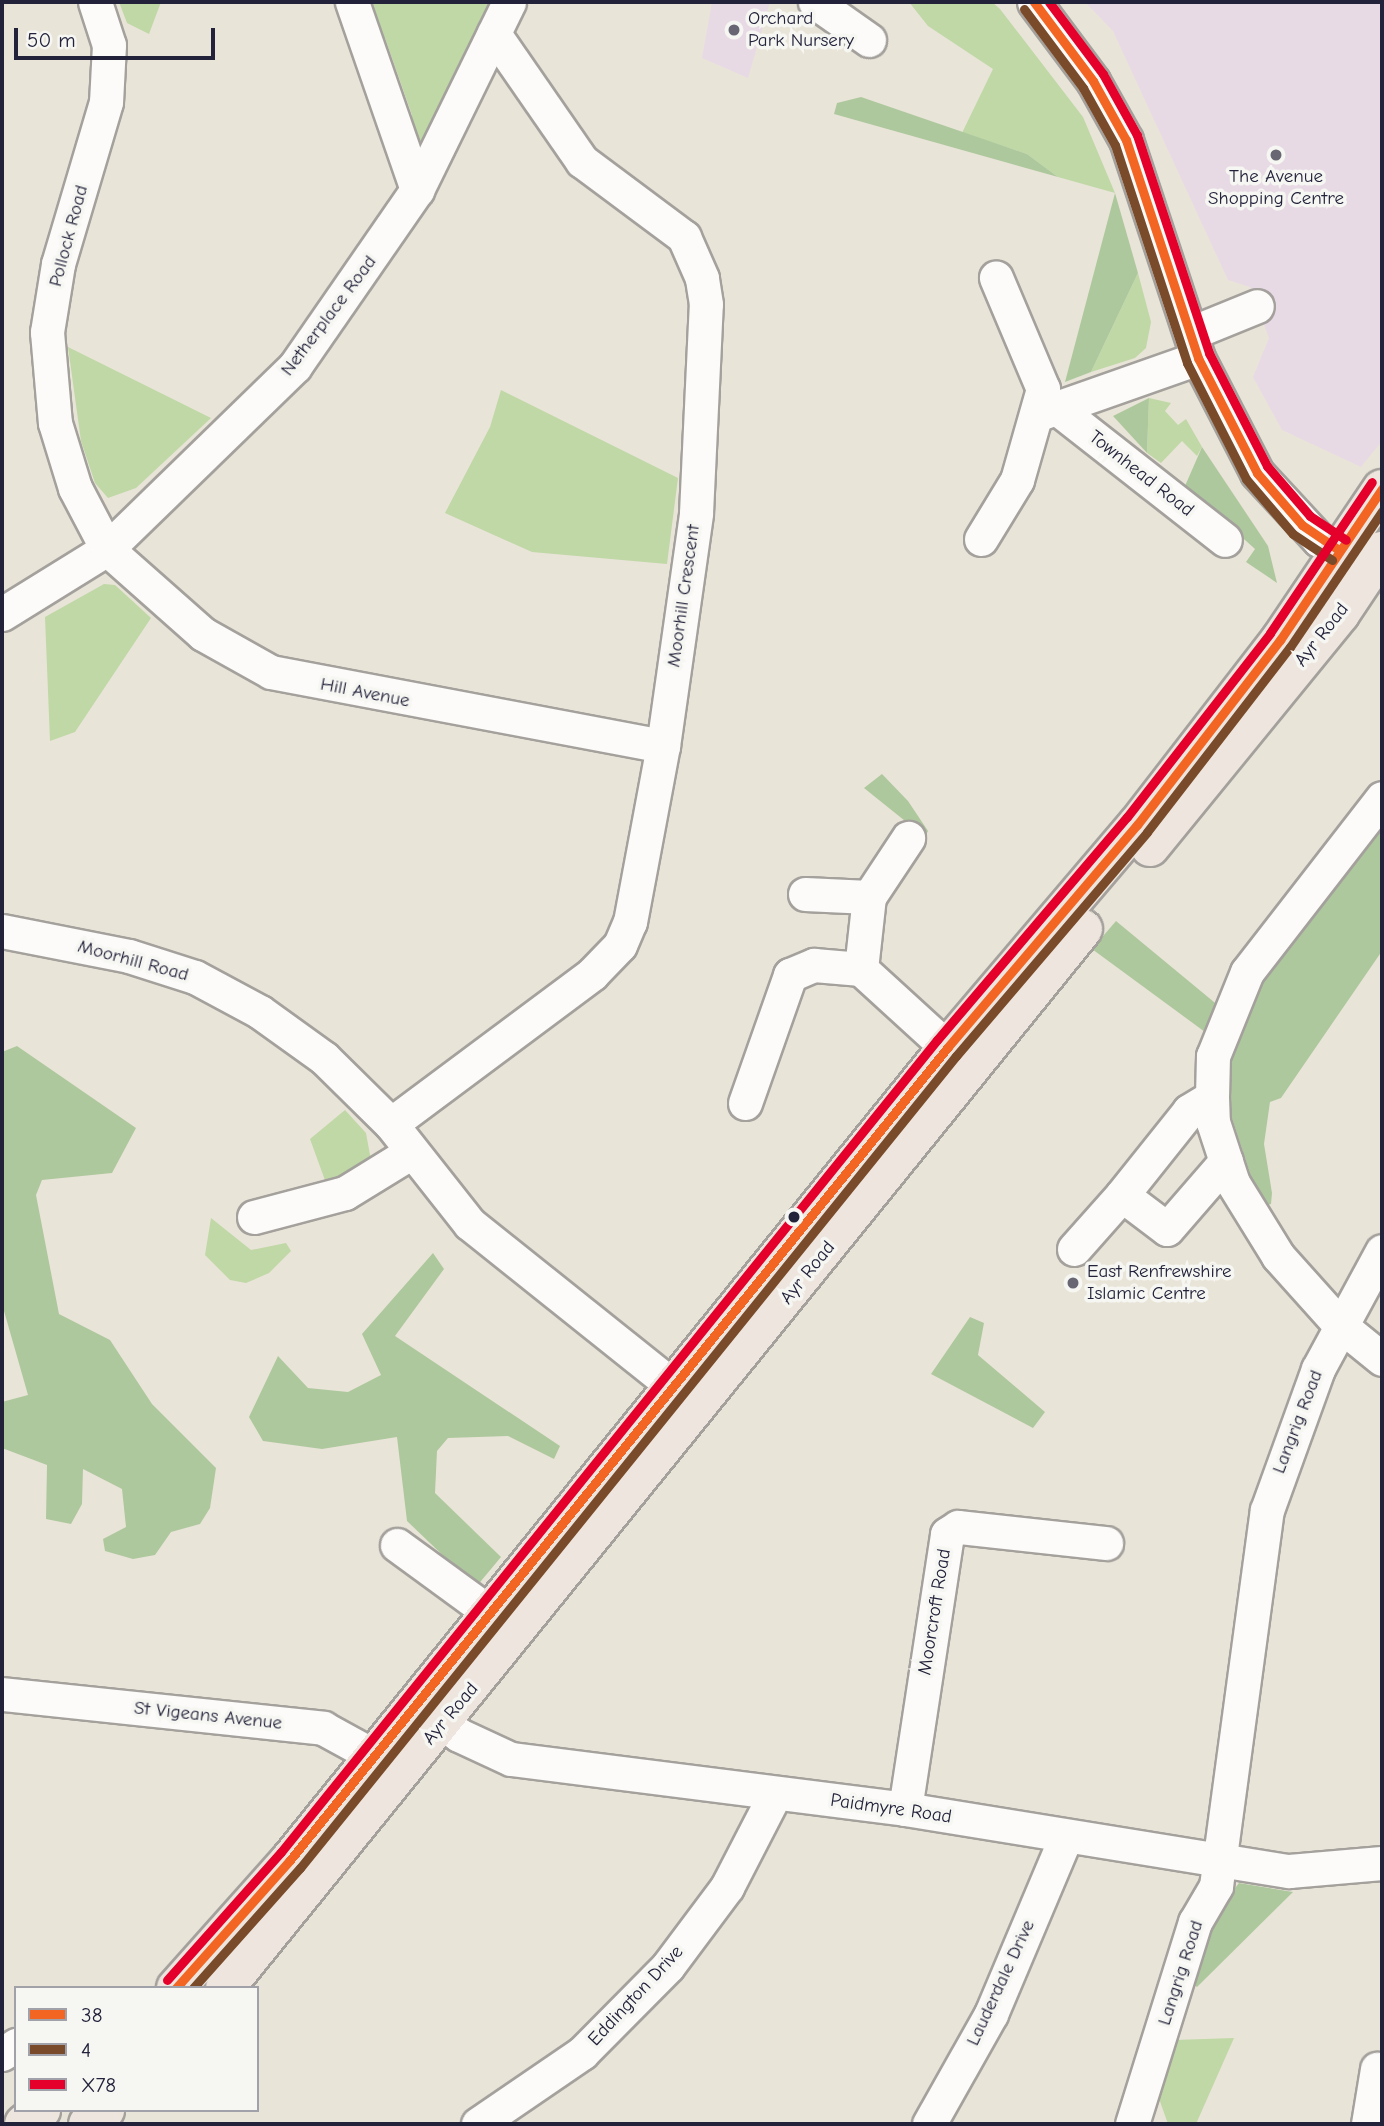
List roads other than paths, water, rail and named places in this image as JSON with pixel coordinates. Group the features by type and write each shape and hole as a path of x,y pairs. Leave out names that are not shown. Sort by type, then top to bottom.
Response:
{"main road":[{"name":"Ayr Road","path":"226,1986 429,1712 688,1398 959,1058 1280,640 1382,489"},
{"name":"Ayr Road","path":"959,1058 1380,561"},
{"name":"Ayr Road","path":"178,1986 388,1765"},
{"path":"88,2124 103,2112"}],"street":[{"name":"Pollock Road","path":"95,2 110,45 106,102 58,264 47,332 55,424 75,488 107,549"},
{"path":"352,2 417,190"},
{"name":"Netherplace Road","path":"2,614 107,549 295,366 417,190 509,2"},
{"path":"814,2 869,40"},
{"path":"1038,3 1093,81 1126,140 1194,346 1257,473 1302,525 1339,551 1380,561"},
{"name":"Moorhill Crescent","path":"391,1124 592,974 620,945 630,922 663,746 695,513 706,304 702,278 684,237 666,220 582,161 494,34"},
{"path":"981,539 1017,480 1048,411 1035,364 996,278"},
{"path":"1048,411 1194,346 1257,306"},
{"name":"Townhead Road","path":"1048,411 1225,540"},
{"name":"Hill Avenue","path":"107,549 203,634 271,672 663,746"},
{"path":"1382,798 1247,972 1213,1056 1212,1097 1226,1161 1278,1256 1340,1325 1382,1359"},
{"path":"861,969 869,897 908,838"},
{"path":"805,894 869,897"},
{"name":"Moorhill Road","path":"2,931 129,956 195,977 260,1012 324,1058 391,1124 410,1153 470,1224 688,1398"},
{"path":"745,1103 790,975 814,965 861,969 959,1058"},
{"path":"1074,1249 1122,1195 1189,1111 1212,1097"},
{"path":"254,1217 345,1193 410,1153"},
{"path":"1122,1195 1167,1229 1226,1161"},
{"name":"Langrig Road","path":"1132,2124 1195,1922 1216,1886 1267,1510 1282,1458 1340,1325 1382,1251"},
{"name":"Moorcroft Road","path":"905,1809 947,1534 958,1527 1107,1543"},
{"path":"397,1545 504,1623"},
{"name":"St Vigeans Avenue","path":"2,1694 323,1728 388,1765"},
{"name":"Paidmyre Road","path":"429,1712 511,1759 905,1809 1065,1839 1289,1871 1382,1863"},
{"name":"Eddington Drive","path":"478,2124 582,2053 668,1966 727,1886 775,1794"},
{"name":"Lauderdale Drive","path":"929,2124 991,2014 1065,1839"},
{"path":"1373,2124 1377,2069"}],"place":[{"name":"Orchard Park Nursery","path":"734,30"},
{"name":"The Avenue Shopping Centre","path":"1276,155"},
{"name":"East Renfrewshire Islamic Centre","path":"1073,1283"}]}
